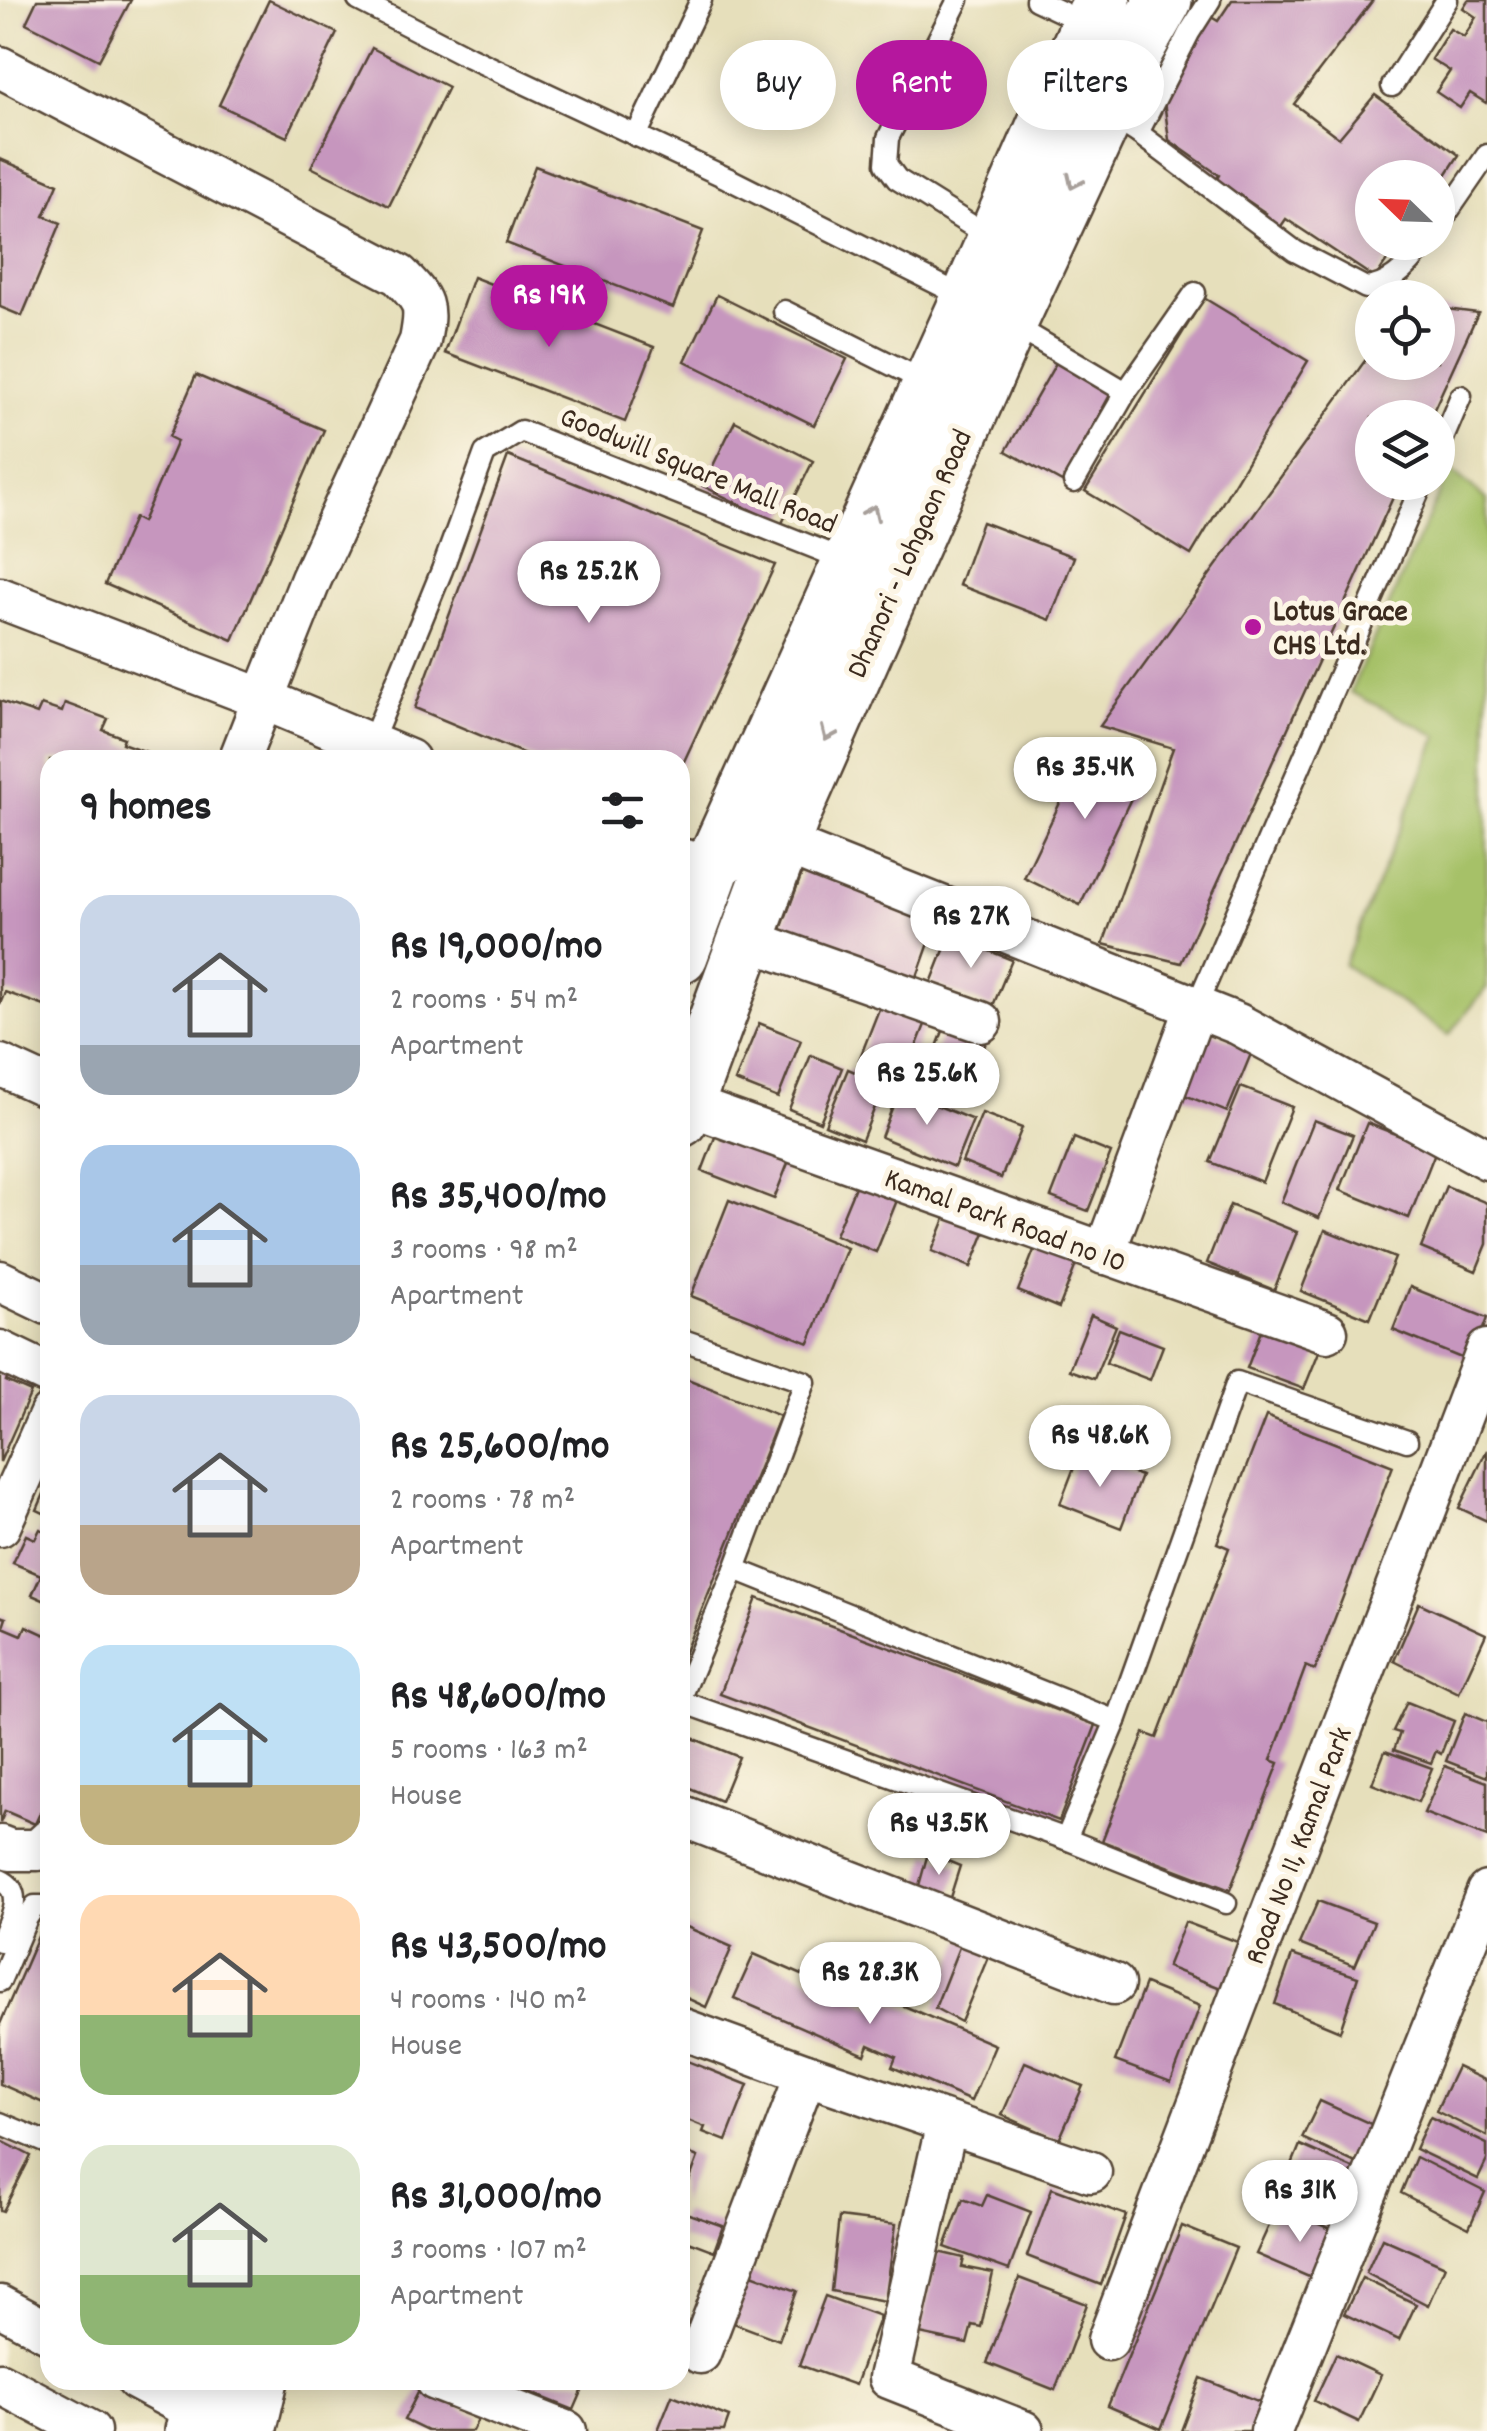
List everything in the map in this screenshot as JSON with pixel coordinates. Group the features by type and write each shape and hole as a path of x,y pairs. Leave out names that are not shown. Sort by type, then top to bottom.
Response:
{"main road":[{"name":"Dhanori - Lohgaon Road","path":"1141,40 1164,0"},
{"name":"Dhanori - Lohgaon Road","path":"690,1092 782,843 989,311 994,240 1096,12"},
{"name":"Dhanori - Lohgaon Road","path":"690,897 696,862 850,562 930,384 989,311 1117,130"},
{"path":"248,2431 258,2390"}],"street":[{"path":"0,67 399,274 418,294 425,314 416,352 310,580 243,750"},
{"path":"0,598 385,750"},
{"path":"696,862 782,843 1238,1024 1487,1159"},
{"path":"746,939 982,1022"},
{"path":"1104,1254 1196,1007"},
{"path":"0,1065 40,1083"},
{"name":"Kamal Park Road no 10","path":"690,1113 1326,1332"},
{"path":"0,1281 40,1300"},
{"name":"Road No 11, Kamal Park","path":"1108,2340 1487,1350"},
{"path":"0,1351 40,1371"},
{"path":"4,1506 40,1434"},
{"path":"690,1819 1114,1984"},
{"path":"0,1846 10,1850 40,1848"},
{"path":"1271,2431 1487,1892"},
{"path":"690,2032 1091,2172"},
{"path":"700,2354 806,2074"},
{"path":"947,2122 889,2378 1023,2431"},
{"path":"0,2306 40,2328"},
{"path":"0,2382 90,2431"},
{"path":"158,2390 207,2414"},
{"path":"461,2390 566,2431"}],"lane":[{"path":"358,0 469,57 727,178 989,311 1126,392"},
{"path":"636,136 702,0"},
{"path":"958,0 888,138 886,164 897,178 994,240"},
{"path":"1036,0 1096,12"},
{"path":"1164,67 1210,0"},
{"path":"1392,86 1448,0"},
{"path":"1131,130 1295,251 1366,288 1390,280 1414,260"},
{"path":"1455,201 1487,155"},
{"path":"1074,482 1126,392 1195,293"},
{"path":"784,311 930,384"},
{"path":"1455,410 1461,396"},
{"name":"Goodwill Square Mall Road","path":"371,744 486,453 521,431 850,562"},
{"path":"1196,1007 1415,500"},
{"path":"690,1343 805,1382 690,1677"},
{"path":"1066,1839 1116,1721 1237,1382 1407,1441"},
{"path":"735,1569 1116,1721"},
{"path":"690,1705 1066,1839 1226,1903"},
{"path":"0,1880 9,1884 14,1907 0,1941"},
{"path":"0,1981 27,1918 40,1906"},
{"path":"0,2123 40,2140"}],"green space":[{"path":"1455,473 1487,500 1487,987 1449,1035 1344,965 1438,736 1350,692 1436,500 1455,500"}],"building":[{"path":"37,0 131,0 99,60 26,23"},
{"path":"269,0 337,33 287,137 219,105"},
{"path":"1232,0 1373,0 1294,104 1339,138 1375,95 1459,155 1455,161 1355,160 1355,260 1388,260 1375,278 1286,219 1277,232 1261,221 1266,213 1239,195 1234,201 1212,187 1219,175 1169,140 1164,91 1211,17 1218,21"},
{"path":"1468,0 1487,0 1487,101 1470,93 1460,108 1436,92 1450,71 1431,59 1450,29 1464,37 1476,17 1463,8"},
{"path":"372,48 448,87 389,206 311,167"},
{"path":"0,159 58,184 44,216 61,223 22,316 0,307"},
{"path":"535,166 703,231 673,308 506,243"},
{"path":"473,277 654,347 625,422 445,353"},
{"path":"717,295 847,359 814,425 685,361"},
{"path":"1204,298 1308,361 1191,555 1085,491"},
{"name":"Lotus Grace CHS Ltd.","path":"1455,310 1478,313 1455,363"},
{"path":"1056,363 1111,393 1062,482 1006,451"},
{"name":"Lotus Grace CHS Ltd.","path":"1355,374 1355,380 1447,380 1438,400 1355,400 1355,500 1392,500 1181,963 1103,944 1173,748 1100,726"},
{"path":"196,375 324,430 233,640 105,584 134,518 142,522 177,441 169,437"},
{"path":"735,421 813,461 781,525 703,486"},
{"path":"508,456 775,565 689,750 515,750 415,708"},
{"path":"982,522 1074,557 1050,620 959,585"},
{"path":"0,701 37,714 41,705 62,712 65,703 108,719 103,730 141,750 40,750 40,1004 5,992 0,1004"},
{"path":"1090,740 1146,767 1080,905 1024,878"},
{"path":"804,868 937,921 913,988 777,940"},
{"path":"950,935 1012,960 992,1008 931,983"},
{"path":"885,994 930,1012 904,1078 859,1060"},
{"path":"948,1018 989,1035 962,1102 922,1086"},
{"path":"759,1023 801,1040 778,1098 735,1081"},
{"path":"1208,1031 1253,1049 1227,1112 1182,1094"},
{"path":"811,1055 842,1068 820,1122 789,1109"},
{"path":"848,1069 884,1084 862,1140 825,1125"},
{"path":"1241,1087 1292,1107 1262,1182 1210,1162"},
{"path":"899,1090 973,1120 954,1167 881,1137"},
{"path":"982,1113 1022,1128 1001,1178 962,1162"},
{"path":"1314,1120 1353,1135 1319,1218 1281,1202"},
{"path":"1367,1123 1436,1150 1409,1218 1340,1190"},
{"path":"720,1124 792,1153 774,1199 702,1171"},
{"path":"1074,1138 1111,1153 1088,1211 1051,1197"},
{"path":"861,1172 902,1188 876,1252 835,1235"},
{"path":"1446,1186 1487,1203 1487,1244 1476,1271 1421,1248"},
{"path":"729,1200 847,1248 809,1343 691,1296"},
{"path":"951,1204 990,1220 971,1267 932,1251"},
{"path":"1230,1205 1297,1232 1274,1290 1207,1263"},
{"path":"1325,1230 1395,1258 1370,1319 1301,1291"},
{"path":"1040,1235 1081,1252 1059,1308 1018,1291"},
{"path":"1410,1287 1487,1318 1471,1362 1393,1330"},
{"path":"1091,1315 1116,1326 1094,1379 1069,1370"},
{"path":"1267,1315 1325,1337 1304,1389 1247,1368"},
{"path":"1119,1329 1163,1346 1150,1380 1106,1363"},
{"path":"0,1362 11,1367 6,1381 31,1392 0,1462"},
{"path":"690,1380 780,1416 690,1639"},
{"path":"1266,1416 1393,1466 1315,1670 1306,1666 1271,1760 1279,1763 1230,1890 1102,1841 1144,1733 1157,1738 1229,1548 1217,1543"},
{"path":"1487,1450 1487,1521 1459,1508"},
{"path":"1080,1452 1141,1476 1121,1528 1060,1504"},
{"path":"40,1529 40,1575 13,1563 26,1535 35,1539"},
{"path":"40,1577 40,1599 32,1595"},
{"path":"757,1598 1096,1725 1059,1821 720,1694"},
{"path":"1419,1603 1486,1634 1459,1693 1394,1661"},
{"path":"0,1616 6,1618 3,1627 22,1635 26,1626 40,1632 40,1813 35,1824 5,1811 0,1823"},
{"path":"1407,1702 1454,1721 1441,1754 1436,1751 1431,1763 1394,1750 1400,1733 1393,1731"},
{"path":"1465,1713 1487,1722 1487,1777 1446,1761"},
{"path":"690,1737 739,1757 721,1801 690,1788"},
{"path":"1385,1751 1432,1768 1418,1802 1372,1784"},
{"path":"1445,1766 1487,1782 1487,1837 1424,1813"},
{"path":"928,1853 960,1866 948,1904 918,1889"},
{"path":"1318,1901 1374,1922 1355,1966 1299,1944"},
{"path":"1185,1922 1243,1944 1226,1990 1167,1967"},
{"path":"690,1928 732,1947 706,2007 690,2000"},
{"path":"40,1932 40,2102 0,2084 0,2024"},
{"path":"963,1937 991,1950 961,2022 935,2008"},
{"path":"754,1954 878,2008 883,1997 995,2045 971,2101 892,2067 896,2057 869,2045 865,2055 734,1998"},
{"path":"1292,1955 1358,1977 1340,2031 1275,2004"},
{"path":"1145,1984 1200,2006 1171,2082 1115,2061"},
{"path":"690,2062 748,2085 726,2141 703,2132 705,2127 690,2121"},
{"path":"1025,2062 1083,2086 1059,2140 1002,2115"},
{"path":"1457,2067 1487,2081 1487,2136 1436,2111"},
{"path":"1320,2101 1380,2128 1362,2166 1302,2138"},
{"path":"1430,2117 1487,2144 1487,2160 1478,2179 1415,2149"},
{"path":"0,2140 31,2156 3,2211 0,2210"},
{"path":"1300,2145 1366,2174 1345,2224 1279,2196"},
{"path":"690,2154 698,2157 690,2178"},
{"path":"1416,2157 1485,2192 1469,2228 1401,2193"},
{"path":"1052,2188 1126,2215 1101,2285 1027,2256"},
{"path":"987,2195 1031,2212 1009,2270 945,2247 963,2199 982,2206"},
{"path":"1278,2206 1344,2235 1323,2283 1256,2254"},
{"path":"690,2214 723,2226 714,2251 690,2242"},
{"path":"839,2217 896,2224 885,2301 831,2291"},
{"path":"1182,2226 1236,2248 1161,2429 1108,2406"},
{"path":"1382,2238 1445,2266 1428,2305 1366,2273"},
{"path":"938,2252 964,2258 962,2267 993,2273 981,2327 972,2325 967,2344 920,2334"},
{"path":"749,2273 797,2291 779,2340 731,2322"},
{"path":"1019,2278 1087,2304 1055,2390 987,2363"},
{"path":"1362,2278 1416,2304 1399,2340 1344,2314"},
{"path":"825,2296 880,2316 855,2385 799,2365"},
{"path":"1336,2354 1381,2375 1359,2422 1314,2401"},
{"path":"1201,2378 1268,2405 1256,2431 1181,2431"},
{"path":"419,2390 427,2390 479,2417 472,2431 427,2431 404,2420"},
{"path":"524,2390 583,2390 574,2410"},
{"path":"672,2395 729,2417 724,2431 658,2430"}],"place":[{"name":"Lotus Grace CHS Ltd.","path":"1253,627"}]}
